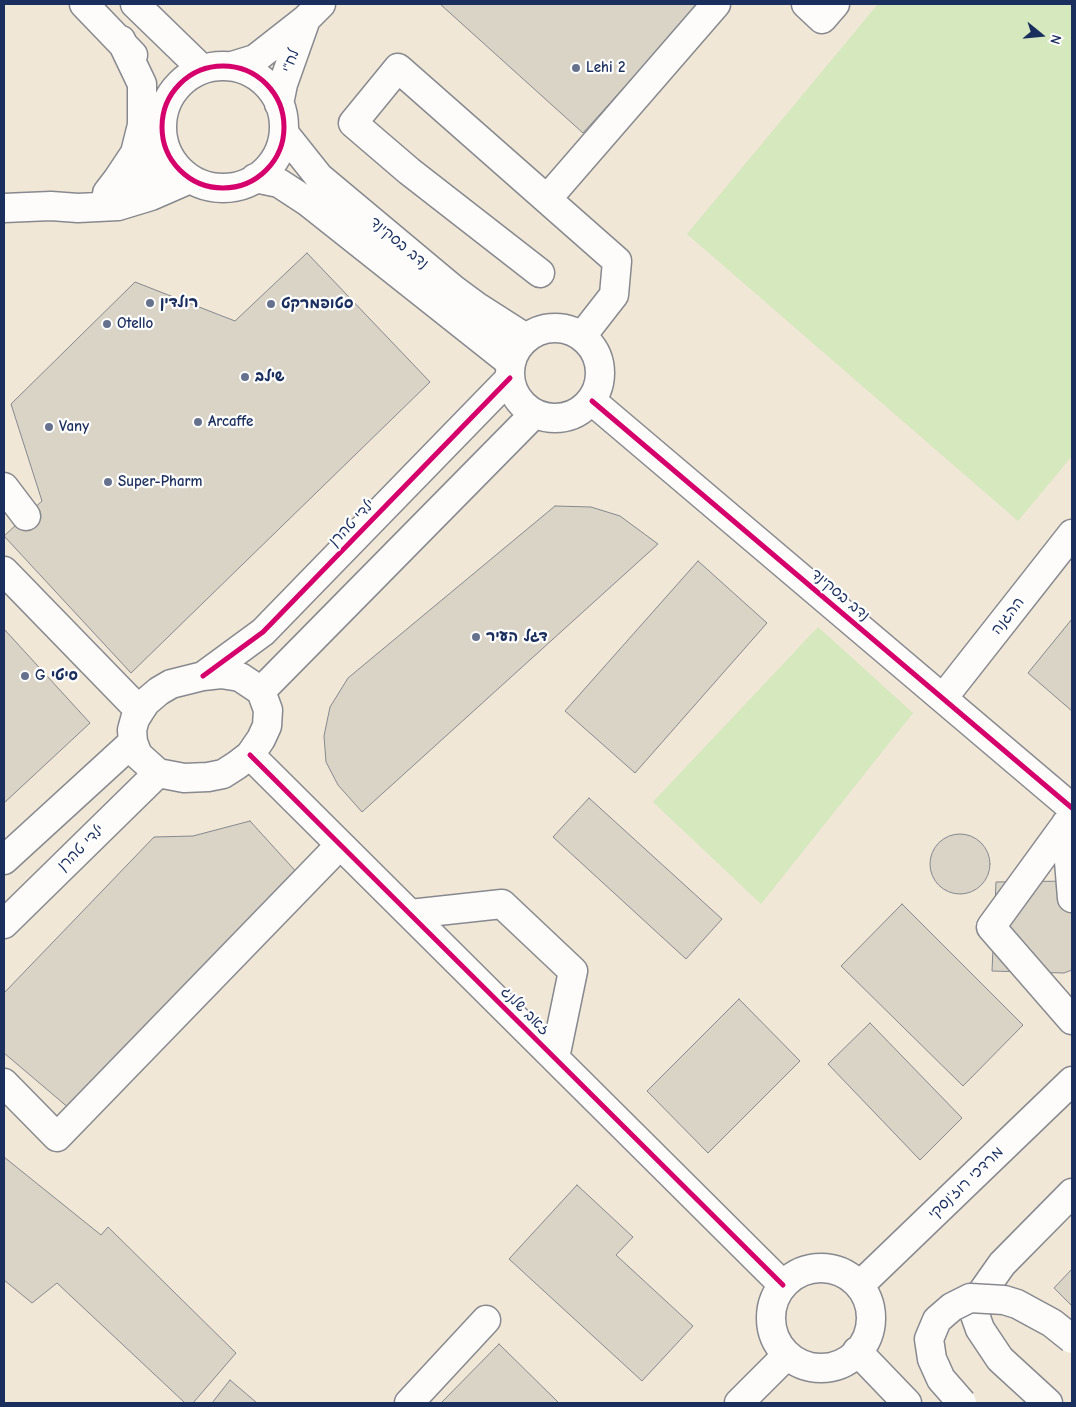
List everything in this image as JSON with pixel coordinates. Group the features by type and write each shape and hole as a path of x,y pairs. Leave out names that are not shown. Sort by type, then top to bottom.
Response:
{"street":[{"path":"84,4 121,40 170,96"},
{"path":"135,4 202,69"},
{"path":"547,199 716,4"},
{"path":"806,4 822,19 835,4"},
{"name":"לח\"י","path":"232,66 255,59 313,12"},
{"name":"לח\"י","path":"279,104 283,84 313,12"},
{"path":"107,193 135,153 142,125 142,84 121,40"},
{"path":"221,65 232,66 242,68 260,78 274,93 283,112 284,133 278,154 266,171 248,183 228,188 208,186 190,179 176,166 165,149 161,130 163,111 170,96 185,78 202,69 221,65"},
{"path":"540,273 417,177 352,123 398,68 617,261 614,295 582,336"},
{"name":"נדב בסקינד","path":"284,133 318,177 453,289 526,338"},
{"path":"51,206 107,193 143,180 156,169 165,149"},
{"name":"נדב בסקינד","path":"255,178 278,183 308,202 511,370"},
{"path":"4,208 118,206 151,196 190,179"},
{"path":"554,327 569,329 582,336 592,347 599,360 601,375 598,390 592,401 578,412 564,417 549,418 534,414 523,404 512,389 511,370 516,350 526,338 539,330 554,327"},
{"name":"ילדי טהרן","path":"203,676 263,632 511,370"},
{"name":"נדב בסקינד","path":"592,401 943,698 1071,813"},
{"path":"261,691 534,414"},
{"path":"4,487 26,516"},
{"name":"ההגנה","path":"943,698 1072,534"},
{"path":"4,571 140,711"},
{"path":"221,674 240,676 261,691 268,710 266,726 261,740 250,755 223,774 184,778 158,773 138,754 133,742 132,730 135,719 146,702 158,691 171,684 203,676 221,674"},
{"path":"4,860 133,742"},
{"name":"זאב שלנג","path":"250,755 783,1285"},
{"name":"ילדי טהרן","path":"4,924 158,773"},
{"path":"1071,813 1072,898"},
{"path":"1071,813 991,927 1072,1020"},
{"path":"4,1083 57,1137 340,844"},
{"path":"410,914 502,904 573,971 555,1058"},
{"name":"מרדכי רוז'נסקי","path":"860,1285 1072,1081"},
{"path":"1048,1403 1000,1359 980,1329 974,1312 983,1291 1002,1264 1072,1193"},
{"path":"816,1267 832,1268 847,1275 860,1285 868,1299 871,1315 869,1331 862,1347 850,1359 835,1366 818,1368 801,1364 787,1355 776,1342 771,1326 771,1309 777,1293 787,1280 801,1271 816,1267"},
{"path":"962,1403 940,1379 932,1359 929,1339 937,1320 952,1307 970,1298 1004,1300 1017,1304 1052,1323 1072,1339"},
{"path":"409,1403 486,1320"},
{"path":"857,1351 907,1403"},
{"path":"739,1403 787,1355"}],"shaded area":[{"path":"4,4 1072,4 1072,1403 4,1403"}],"green space":[{"path":"878,4 1072,4 1072,456 1018,521 687,234"},
{"path":"818,627 913,713 761,904 653,802"}],"building":[{"name":"Lehi 2","path":"440,4 699,4 583,133"},
{"path":"307,253 430,382 131,673 4,536 42,501 11,404 135,282 235,321"},
{"name":"דגל העיר","path":"555,506 591,507 620,516 658,544 362,812 338,785 326,762 324,736 330,707 348,678"},
{"path":"698,561 767,623 635,773 565,711"},
{"path":"1072,619 1072,711 1028,673"},
{"name":"G סיטי","path":"4,629 90,723 4,803"},
{"path":"589,798 722,919 686,959 553,837"},
{"path":"250,821 300,876 70,1109 4,1053 4,993 154,837 193,836"},
{"path":"954,834 966,834 982,842 988,852 990,864 988,876 982,886 966,894 954,894 938,886 930,870 930,858 938,842"},
{"path":"1072,881 1072,970 1064,973 992,971 996,882"},
{"path":"902,904 1023,1025 963,1086 841,966"},
{"path":"739,999 800,1061 708,1153 647,1091"},
{"path":"870,1023 962,1118 920,1160 828,1064"},
{"path":"4,1157 101,1235 108,1227 236,1353 193,1403 185,1403 57,1283 32,1303 4,1280"},
{"path":"577,1185 633,1237 616,1255 693,1326 642,1381 509,1259"},
{"path":"1072,1269 1072,1306 1054,1288"},
{"path":"499,1344 559,1403 441,1403"},
{"path":"230,1380 257,1403 212,1403"}],"cycle path":[{"path":"223,66 235,67 246,71 257,76 266,84 274,93 279,104 283,115 284,127 283,139 279,150 274,161 266,170 257,178 246,183 235,187 223,188 211,187 200,183 189,178 180,170 172,161 167,150 163,139 162,127 163,115 167,104 172,93 180,84 189,76 200,71 211,67 223,66"},
{"path":"203,676 263,632 510,378"},
{"path":"592,401 1072,808"},
{"path":"250,755 783,1285"}],"place":[{"name":"Lehi 2","path":"576,68"},
{"name":"רולדין","path":"150,303"},
{"name":"סטופמרקט","path":"271,304"},
{"name":"Otello","path":"107,324"},
{"name":"שילב","path":"245,377"},
{"name":"Arcaffe","path":"198,422"},
{"name":"Vany","path":"49,427"},
{"name":"Super-Pharm","path":"108,482"},
{"name":"דגל העיר","path":"476,637"},
{"name":"G סיטי","path":"25,676"}]}
